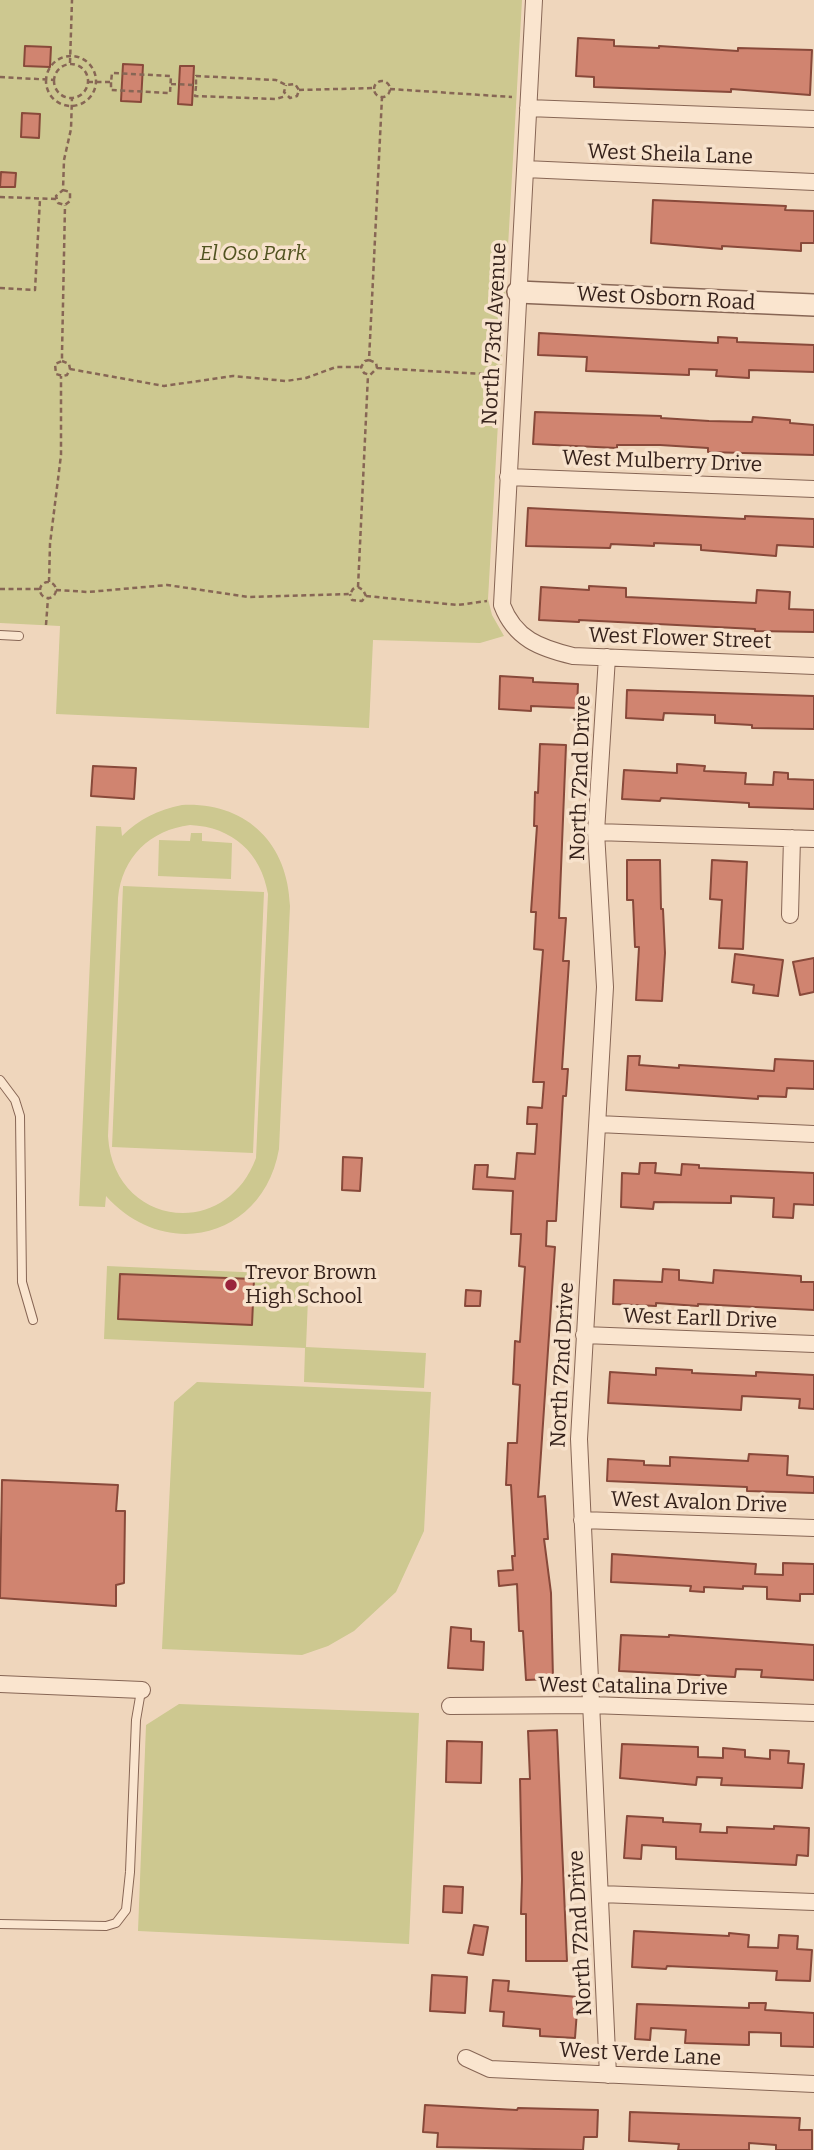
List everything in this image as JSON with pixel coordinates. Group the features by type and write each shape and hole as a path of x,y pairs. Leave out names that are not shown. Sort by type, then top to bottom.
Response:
{"street":[{"name":"North 73rd Avenue","path":"534,0 502,605 517,632 546,650"},
{"name":"West Sheila Lane","path":"529,103 814,119"},
{"name":"West Sheila Lane","path":"525,169 814,182"},
{"name":"West Osborn Road","path":"519,292 814,305"},
{"name":"West Mulberry Drive","path":"508,477 814,489"},
{"name":"West Flower Street","path":"546,650 573,656 814,666"},
{"name":"North 72nd Drive","path":"607,657 596,832 605,987 579,1439 608,2075"},
{"path":"596,832 814,839"},
{"path":"790,915 792,838"},
{"path":"598,1124 814,1134"},
{"name":"West Earll Drive","path":"584,1335 814,1344"},
{"name":"West Avalon Drive","path":"582,1520 814,1528"},
{"path":"0,1684 142,1690"},
{"name":"West Catalina Drive","path":"450,1706 591,1705 814,1713"},
{"path":"600,1894 814,1902"},
{"name":"West Verde Lane","path":"466,2058 490,2069 814,2084"}],"lane":[{"path":"0,635 19,636"},
{"path":"0,1080 15,1100 20,1116 22,1282 33,1320"},
{"path":"0,1924 106,1926 123,1917 130,1872 136,1728 142,1690"}],"path":[{"path":"70,64 72,0"},
{"path":"70,55 86,60 92,66 97,82 89,98 81,104 72,105 62,104 54,98 48,90 46,80 50,67 70,55"},
{"path":"70,64 83,69 88,82 83,93 72,97 62,94 55,80 58,71 70,64"},
{"path":"112,73 171,76 170,93 111,90 111,82 112,73"},
{"path":"0,76 55,80"},
{"path":"196,76 276,80 286,85 293,83 299,90 295,97 276,99 195,96 196,76"},
{"path":"88,82 111,82"},
{"path":"375,88 377,84 384,82 390,89 529,103"},
{"path":"171,84 196,85"},
{"path":"286,85 286,96"},
{"path":"299,90 375,88"},
{"path":"375,88 377,95 382,97"},
{"path":"382,97 386,96 390,89"},
{"path":"63,190 64,160 71,130 72,97"},
{"path":"369,360 382,97"},
{"path":"58,191 69,192 71,196 69,203 65,205 58,203 58,191"},
{"path":"0,197 56,198"},
{"path":"0,288 35,290 40,199"},
{"path":"62,360 65,205"},
{"path":"62,360 69,364 70,369 67,375 61,376 56,374 54,366 62,360"},
{"path":"361,367 369,360"},
{"path":"369,360 376,363 377,368"},
{"path":"70,369 164,386 233,376 286,381 306,378 325,369 361,367"},
{"path":"361,367 368,375"},
{"path":"377,368 500,374"},
{"path":"368,375 374,373 377,368"},
{"path":"358,587 368,375"},
{"path":"49,582 50,544 61,456 61,376"},
{"path":"40,589 43,584 49,582"},
{"path":"49,582 56,590"},
{"path":"56,590 88,592 167,585 248,597 350,594"},
{"path":"350,594 358,587"},
{"path":"358,587 366,596"},
{"path":"0,589 40,589"},
{"path":"40,589 41,594 48,598"},
{"path":"48,598 54,595 56,590"},
{"path":"350,594 352,600 358,603 366,596"},
{"path":"366,596 446,605 489,601"},
{"path":"46,625 48,598"}],"green space":[{"name":"El Oso Park","path":"0,0 522,0 488,599 492,615 504,636 480,643 373,640 369,728 56,714 60,626 0,623"},
{"path":"205,806 225,811 259,830 272,845 281,863 290,906 279,1149 269,1180 254,1204 233,1221 209,1231 182,1234 156,1229 130,1217 106,1196 105,1207 79,1206 96,826 121,827 122,836 142,820 173,807","holes":["190,825 205,827 232,837 243,845 259,866 268,894 256,1158 241,1185 220,1203 197,1212 172,1212 149,1205 129,1189 115,1166 108,1136 118,898 125,870 140,848 151,839 176,828"]},
{"path":"191,833 202,833 202,841 232,843 231,879 158,876 159,840 190,841"},
{"path":"123,886 264,892 253,1153 112,1147"},
{"path":"107,1266 309,1275 306,1347 426,1353 424,1388 304,1382 305,1348 104,1339"},
{"path":"197,1382 431,1392 424,1531 396,1592 354,1631 328,1646 302,1655 162,1649 174,1402"},
{"path":"179,1704 419,1713 409,1944 138,1931 146,1725"}],"building":[{"path":"578,38 614,40 614,46 738,51 738,48 812,50 810,95 731,89 731,92 594,87 594,77 576,76"},
{"path":"25,46 51,47 50,67 24,66"},
{"path":"123,64 143,65 141,102 121,101"},
{"path":"180,66 194,66 192,105 178,104"},
{"path":"22,113 40,114 39,138 21,137"},
{"path":"1,172 16,173 15,187 0,187"},
{"path":"653,200 786,206 785,210 814,211 814,243 801,243 801,251 722,246 722,249 651,243"},
{"path":"539,333 718,343 718,337 737,338 737,342 814,345 814,372 749,370 749,378 716,376 717,370 689,369 689,375 586,371 587,357 538,355"},
{"path":"535,412 661,416 709,421 752,422 753,417 790,420 790,423 814,425 814,455 708,452 708,448 660,445 617,445 617,448 533,444"},
{"path":"528,508 745,519 745,516 814,519 814,547 777,545 776,556 701,550 701,545 654,543 654,546 611,544 610,548 526,546"},
{"path":"589,586 626,588 626,597 756,603 757,590 790,592 789,609 814,610 814,632 539,620 541,587 589,590"},
{"path":"500,676 533,678 533,682 578,684 577,708 531,706 531,711 499,709"},
{"path":"627,690 814,696 814,729 752,728 752,725 715,723 715,715 664,713 663,720 626,718"},
{"path":"540,744 566,745 559,918 566,918 563,961 569,961 562,1069 568,1069 566,1096 563,1096 556,1221 547,1221 546,1246 555,1247 538,1497 545,1496 548,1539 544,1539 551,1593 553,1679 526,1680 523,1631 519,1631 517,1584 499,1586 498,1571 513,1570 512,1556 515,1556 511,1485 506,1485 508,1443 517,1443 520,1385 513,1384 515,1341 520,1342 525,1267 519,1266 521,1234 511,1234 513,1191 473,1189 475,1165 488,1165 487,1177 515,1179 517,1153 535,1154 537,1124 527,1124 528,1107 542,1108 544,1082 533,1082 543,950 534,949 536,912 531,912 537,826 534,826 535,792 538,793"},
{"path":"677,764 705,766 704,771 746,773 745,784 773,785 774,772 788,773 788,779 814,780 814,809 749,807 749,803 661,798 660,801 622,799 624,770 677,773"},
{"path":"93,766 136,768 134,799 91,796"},
{"path":"627,860 660,860 665,953 662,1001 636,1000 639,947 635,947 633,900 627,900"},
{"path":"712,860 747,862 743,949 719,948 722,900 710,899"},
{"path":"735,954 783,960 778,996 753,993 754,985 732,982"},
{"path":"814,958 814,992 800,995 793,962"},
{"path":"628,1056 640,1056 639,1065 774,1071 775,1059 814,1061 814,1089 787,1088 786,1097 758,1096 758,1099 626,1090"},
{"path":"343,1157 362,1158 360,1191 342,1190"},
{"path":"640,1163 656,1163 655,1173 681,1175 682,1164 699,1165 699,1168 814,1173 814,1205 794,1204 793,1218 773,1217 774,1198 731,1196 731,1203 654,1202 653,1209 621,1207 622,1173 639,1174"},
{"path":"663,1269 679,1270 679,1280 713,1283 714,1270 801,1276 801,1282 814,1282 814,1310 698,1304 613,1304 614,1280 662,1282"},
{"path":"120,1274 254,1279 252,1325 118,1319"},
{"path":"466,1290 481,1291 480,1306 465,1306"},
{"path":"656,1368 692,1370 692,1373 756,1376 756,1372 814,1375 814,1409 799,1408 800,1399 742,1396 741,1410 608,1403 610,1372 656,1375"},
{"path":"749,1454 788,1456 787,1475 814,1477 814,1493 747,1491 747,1487 607,1481 608,1459 670,1466 670,1457 748,1461"},
{"path":"2,1480 118,1485 116,1511 125,1511 124,1583 116,1585 116,1606 0,1598"},
{"path":"612,1554 756,1564 755,1574 783,1575 783,1563 814,1564 814,1594 800,1594 800,1601 767,1599 767,1587 704,1587 704,1592 690,1591 691,1586 611,1582"},
{"path":"451,1627 471,1629 471,1641 484,1642 483,1670 448,1668"},
{"path":"621,1635 669,1635 814,1645 814,1680 761,1677 762,1670 736,1669 735,1677 619,1671"},
{"path":"557,1730 567,1961 526,1961 526,1914 521,1914 520,1779 530,1779 528,1731"},
{"path":"447,1741 482,1742 481,1783 446,1782"},
{"path":"622,1744 698,1747 698,1757 723,1758 723,1748 745,1750 745,1757 770,1759 770,1750 789,1751 788,1763 804,1764 802,1788 721,1785 722,1778 697,1777 696,1785 620,1778"},
{"path":"627,1816 701,1824 700,1832 727,1833 727,1827 809,1828 808,1856 797,1855 796,1865 676,1859 676,1847 642,1845 641,1859 624,1858"},
{"path":"444,1886 463,1887 462,1913 443,1912"},
{"path":"474,1925 488,1927 483,1955 468,1953"},
{"path":"634,1931 749,1935 748,1947 778,1948 779,1935 798,1936 797,1949 812,1950 810,1981 776,1980 777,1971 632,1967"},
{"path":"432,1975 467,1977 465,2013 430,2011"},
{"path":"493,1980 509,1981 508,1991 578,1997 575,2038 540,2036 540,2029 503,2026 504,2012 490,2011"},
{"path":"749,2003 766,2003 765,2010 814,2013 814,2047 781,2046 781,2033 749,2032 749,2045 685,2043 686,2030 651,2028 650,2040 635,2039 637,2004 749,2008"},
{"path":"425,2105 517,2110 598,2110 597,2137 584,2137 583,2150 437,2147 438,2133 423,2132"},
{"path":"630,2112 800,2118 799,2130 812,2130 812,2150 776,2150 776,2145 749,2143 749,2150 678,2150 679,2144 629,2141"}],"place":[{"name":"Trevor Brown High School","path":"231,1285"}]}
